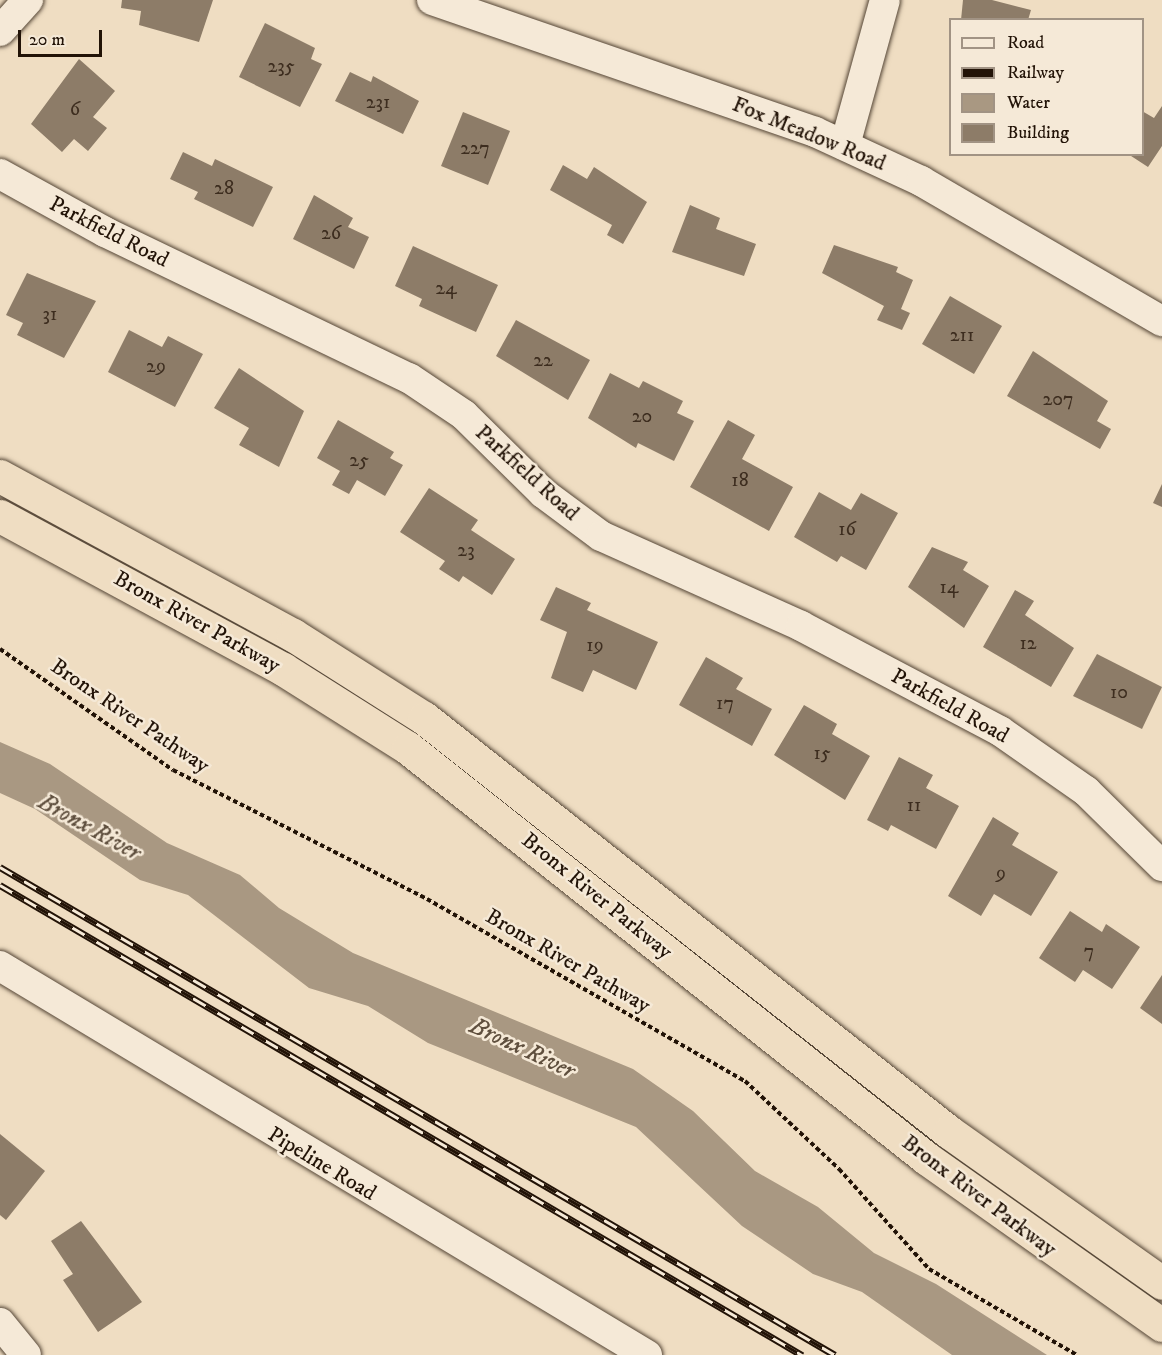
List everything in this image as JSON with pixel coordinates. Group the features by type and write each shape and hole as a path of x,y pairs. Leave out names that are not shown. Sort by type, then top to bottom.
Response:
{"highway":[{"name":"Bronx River Parkway","path":"0,476 380,687 499,773 967,1146 1162,1283"},
{"name":"Bronx River Parkway","path":"0,516 283,669 408,748 927,1158 1162,1325"},
{"path":"786,1002 1162,1256"}],"street":[{"path":"0,31 28,0"},
{"name":"Fox Meadow Road","path":"432,0 845,146 921,181 1162,321"},
{"path":"845,146 885,0"},
{"name":"Parkfield Road","path":"0,174 105,232 409,378 464,415 543,493 601,536 801,627 1000,731 1086,790 1162,866"},
{"name":"Pipeline Road","path":"0,966 647,1355"},
{"path":"0,1323 26,1355"}],"path":[{"name":"Bronx River Pathway","path":"0,649 173,770 427,899 746,1081 839,1169 929,1269 1077,1355"}],"water":[{"name":"Bronx River","path":"0,742 50,764 167,843 240,875 279,908 353,953 633,1069 693,1111 755,1171 818,1207 874,1253 936,1284 1047,1355 952,1355 862,1292 813,1274 742,1226 636,1127 428,1043 368,1006 309,988 188,895 140,880 35,809 0,793"}],"building":[{"path":"122,0 213,0 199,42 139,25 141,11 121,8"},
{"path":"963,0 992,0 1031,10 1029,18 961,18"},
{"path":"265,23 315,48 311,59 322,64 300,107 239,77"},
{"path":"79,59 115,91 93,117 107,128 88,151 74,139 62,152 31,124"},
{"path":"350,72 371,82 373,76 419,101 403,134 335,101"},
{"path":"1162,106 1162,146 1148,167 1131,156 1144,156 1144,112 1154,118"},
{"path":"463,112 510,131 488,185 441,166"},
{"path":"183,152 212,166 215,159 273,187 253,227 194,199 198,192 170,179"},
{"path":"563,165 587,179 594,167 647,202 623,244 607,235 612,225 550,190"},
{"path":"314,195 353,218 348,227 369,237 354,269 293,239"},
{"path":"690,205 720,218 716,229 756,244 744,276 672,252"},
{"path":"834,245 898,267 896,272 913,280 901,309 910,313 902,330 877,320 884,306 822,273"},
{"path":"413,246 498,285 476,332 419,306 422,299 395,286"},
{"path":"27,273 96,301 64,358 17,335 23,323 6,315"},
{"path":"950,296 1002,326 974,374 922,344"},
{"path":"516,320 590,360 568,400 496,356"},
{"path":"129,330 162,347 168,336 203,354 175,407 108,372"},
{"path":"1033,351 1108,401 1097,421 1111,429 1100,449 1007,396"},
{"path":"239,368 304,411 279,467 239,445 249,428 214,408"},
{"path":"610,373 639,388 643,381 683,401 677,413 694,421 674,461 638,443 636,448 588,418"},
{"path":"338,420 394,452 390,458 403,465 385,496 357,480 349,494 332,485 340,471 317,458"},
{"path":"728,420 755,435 742,459 793,487 769,531 690,487"},
{"path":"1162,484 1162,507 1153,503"},
{"path":"429,488 478,520 471,530 515,559 492,595 463,576 459,582 439,569 445,561 400,532"},
{"path":"819,492 851,510 861,493 898,513 866,570 841,556 837,562 794,537"},
{"path":"932,547 968,562 963,570 989,586 964,628 908,587"},
{"path":"556,587 591,603 587,610 658,642 636,690 593,670 583,692 551,678 567,632 540,620"},
{"path":"1015,590 1034,601 1025,615 1074,648 1051,687 983,647"},
{"path":"1097,654 1162,687 1142,729 1073,696"},
{"path":"706,657 743,678 736,689 772,709 752,746 679,705"},
{"path":"804,705 837,724 832,734 870,756 845,800 774,755"},
{"path":"899,757 933,775 926,788 959,806 936,849 891,825 888,831 867,820"},
{"path":"993,817 1019,833 1012,845 1058,872 1031,916 994,894 981,916 948,896"},
{"path":"1070,911 1102,932 1106,924 1140,947 1112,989 1083,970 1075,982 1039,958"},
{"path":"1162,975 1162,1024 1140,1008"},
{"path":"0,1134 45,1171 6,1220 0,1215"},
{"path":"81,1221 142,1302 98,1332 63,1280 73,1274 51,1241"}],"railway":[{"path":"0,867 835,1355"},
{"path":"0,885 802,1355"}]}
